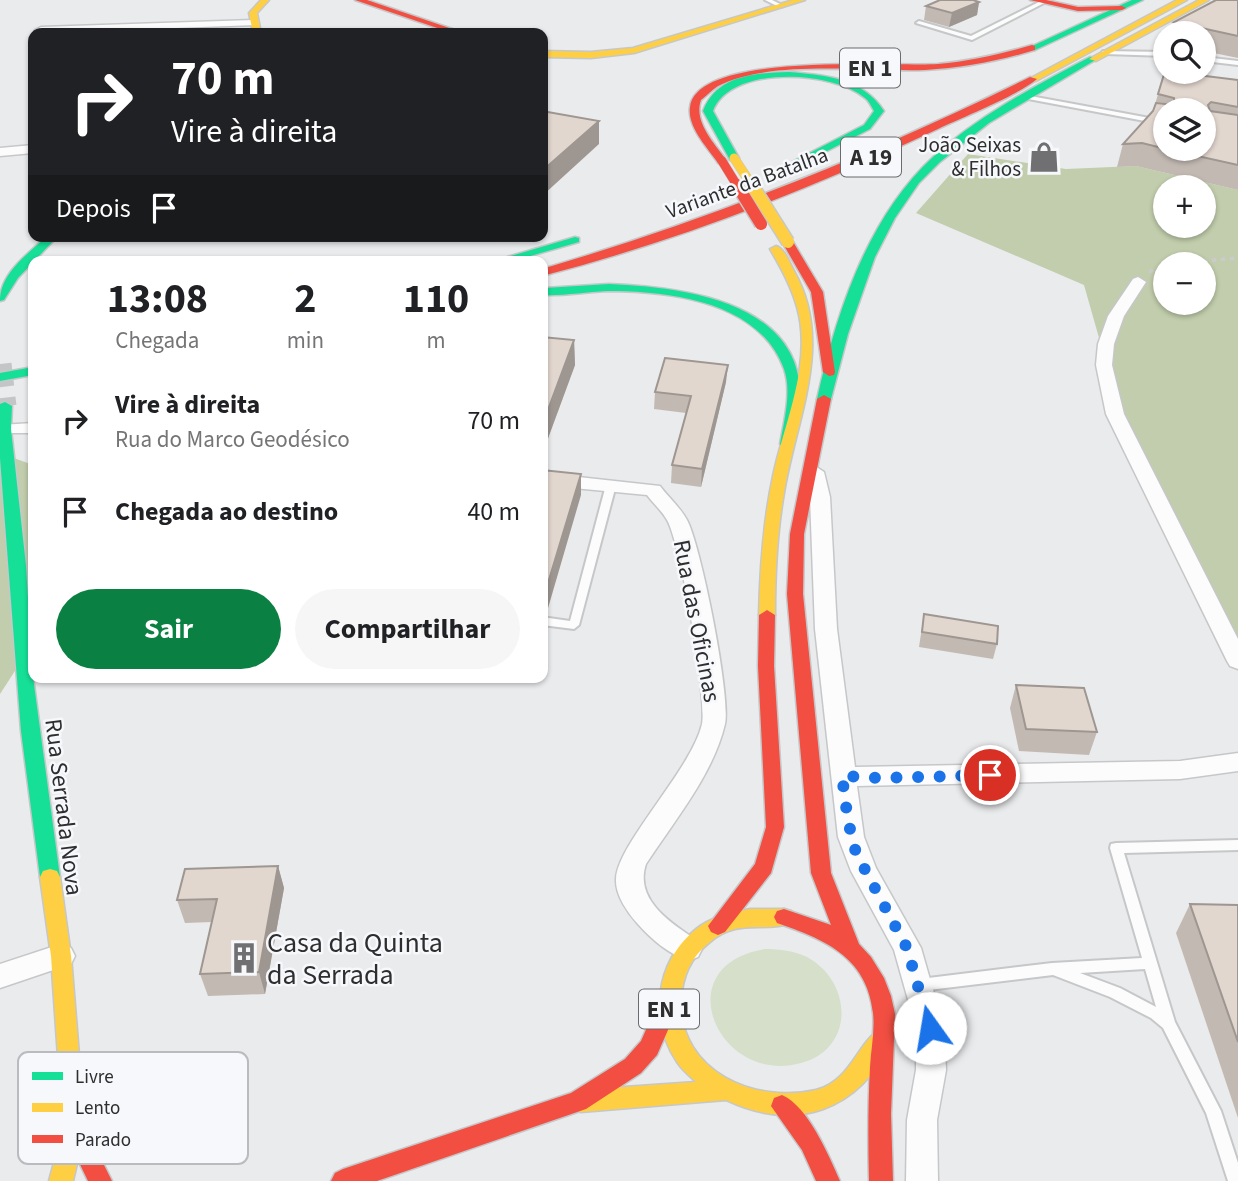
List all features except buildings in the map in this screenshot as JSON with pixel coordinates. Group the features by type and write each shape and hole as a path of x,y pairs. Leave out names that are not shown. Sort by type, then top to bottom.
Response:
{"main road":[{"path":"255,28 254,10 265,0"},
{"path":"359,0 445,28"},
{"path":"548,54 591,55 634,50 774,3 801,0"},
{"name":"EN 1","path":"728,159 699,123 695,109 695,103 702,93 721,81 755,72 787,69 908,68 965,64 1028,50 1139,0"},
{"name":"Variante da Batalha","path":"548,259 671,222 819,167 956,104 1161,0"},
{"name":"Variante da Batalha","path":"548,271 667,236 849,167 942,123 1183,0"},
{"name":"EN 1","path":"850,947 821,873 795,594 797,534 829,372 867,259 898,204 919,178 950,148 1030,93 1205,0"},
{"path":"1039,1 1065,8 1116,11"},
{"path":"1065,8 1080,16 1084,20 1083,26"},
{"path":"983,78 1116,11"},
{"path":"829,372 817,292 782,245 728,159 708,111 715,95 733,84 774,75 813,76 850,85 873,99 879,111 867,127 790,166 889,124"},
{"path":"548,281 634,258 792,202 908,152 1030,93"},
{"path":"716,193 761,177"},
{"path":"517,256 588,236"},
{"path":"32,256 47,242"},
{"name":"EN 1","path":"782,245 803,301 809,341 806,379 787,444 776,506 766,599 766,667 775,827 764,867 718,926 688,949 673,975 668,1005 671,1021 684,1053 709,1079 724,1090 752,1101 782,1106 802,1105 838,1094 866,1071 881,1040"},
{"path":"0,297 28,260"},
{"path":"548,291 604,286 656,288 706,300 754,324 776,342 789,367 792,379 787,444"},
{"path":"6,376 28,370"},
{"path":"0,390 28,385"},
{"name":"Rua Serrada Nova","path":"5,406 4,429 18,566 30,731 61,956 68,1052"},
{"name":"EN 1","path":"718,926 755,916 786,917 815,926 850,947 867,966 878,988 884,1014 881,1040 881,1181"},
{"path":"344,1181 365,1178 578,1101 633,1066 649,1048 668,1005"},
{"path":"578,1101 724,1090"},
{"path":"782,1106 810,1142 828,1181"},
{"name":"Rua Serrada Nova","path":"61,1181 65,1164"},
{"name":"Rua Serrada Nova","path":"92,1164 100,1181"}],"street":[{"path":"0,152 28,149"},
{"path":"1138,282 1116,316 1106,344 1104,365 1115,414 1238,661"},
{"path":"4,429 28,428"},
{"path":"813,458 820,498 825,629 848,821 856,853 899,931 927,1011 932,1047 922,1120 922,1181"},
{"name":"Rua das Oficinas","path":"548,480 653,490 677,520 695,583 712,686 714,722 704,751 634,861 628,881 633,895 654,924 688,949"},
{"path":"842,776 882,778 1180,770 1238,762"},
{"path":"0,976 61,956"},
{"path":"878,988 919,985"}],"lane":[{"path":"919,23 972,38 1039,1"},
{"path":"1135,36 1149,52"},
{"path":"1105,52 1153,52"},
{"path":"1216,60 1238,63"},
{"path":"1030,93 1153,120"},
{"path":"548,622 574,625 611,485"},
{"path":"1236,1181 1213,1111 1168,1023 1116,848 1238,845"},
{"path":"919,985 1052,969 1150,963"},
{"path":"1052,969 1123,995 1153,1011 1168,1023"}],"path":[{"path":"1216,260 1238,258"}],"green space":[{"path":"968,154 1066,169 1136,166 1174,175 1153,175 1153,238 1216,238 1216,185 1238,190 1238,665 1121,415 1084,285 916,213"},
{"path":"0,453 28,463 28,651 0,694"},
{"path":"765,949 787,951 807,957 822,968 833,982 840,998 842,1014 839,1030 831,1044 819,1055 801,1063 772,1065 746,1057 727,1041 714,1021 711,998 717,977 734,959"}],"tunnel":[{"path":"0,364 5,406"}],"traffic: fast":[{"path":"1032,48 1139,0"},
{"path":"824,399 842,334 870,257 889,218 915,181 936,159 986,121 1093,59"},
{"path":"734,158 708,111 715,96 728,86 766,75 789,75 833,81 852,87 870,98 879,111 867,127 796,164"},
{"path":"517,256 575,240"},
{"path":"33,256 47,242"},
{"path":"0,297 13,276 28,261"},
{"path":"548,292 647,289 720,304 751,319 775,341 790,369 793,397 787,444"},
{"path":"0,377 28,372"},
{"path":"5,406 4,429 18,566 30,731 50,877"}],"traffic: slow":[{"path":"256,28 253,13 265,0"},
{"path":"548,54 591,55 634,50 801,0"},
{"path":"1033,79 1183,0"},
{"path":"1093,59 1205,0"},
{"path":"734,158 788,242"},
{"path":"767,615 774,510 807,362 808,336 804,309 794,281 776,249"},
{"path":"50,877 61,956 68,1052"},
{"path":"784,917 750,917 725,923 703,935 683,956 671,982 670,1022 685,1056 712,1082 748,1099 786,1105 824,1099 857,1077 881,1040"},
{"path":"581,1101 724,1090"},
{"path":"61,1181 65,1164"}],"traffic: jam":[{"path":"359,0 445,28"},
{"path":"1034,0 1078,9 1122,8"},
{"path":"722,161 697,123 694,106 697,99 713,85 738,76 769,70 953,65 993,59 1032,48"},
{"path":"548,271 669,234 792,188 913,137 1033,79"},
{"path":"722,161 761,224"},
{"path":"788,242 817,292 829,372"},
{"path":"824,399 797,534 795,594 821,873 850,947"},
{"path":"718,926 764,867 775,827 766,666 767,615"},
{"path":"784,917 819,928 851,949 874,978 881,996 884,1014 880,1100 881,1181"},
{"path":"343,1181 578,1101 633,1066 649,1048 668,1005"},
{"path":"782,1106 810,1142 828,1181"},
{"path":"92,1164 100,1181"}],"place":[{"name":"João Seixas & Filhos","path":"1044,157"},
{"name":"Casa da Quinta da Serrada","path":"244,958"}],"route":[{"path":"930,1028 907,948 856,853 848,821 842,776 882,778 990,775"}]}
